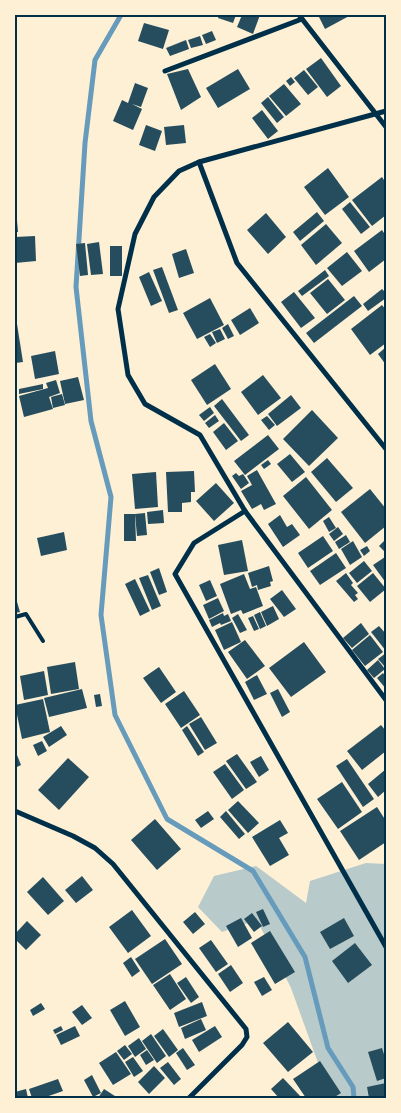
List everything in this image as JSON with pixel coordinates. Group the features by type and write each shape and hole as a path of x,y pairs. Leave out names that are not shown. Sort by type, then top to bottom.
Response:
{"street":[{"path":"165,70 301,17 386,127"},
{"path":"386,111 199,162 179,171 154,197 136,234 118,309 128,375 145,404 200,435 245,511 386,700"},
{"path":"199,162 237,263 386,449"},
{"path":"245,511 194,543 175,574 386,947"},
{"path":"15,811 73,836 95,848 113,864 246,1029 246,1037 242,1045 189,1098"}],"lane":[{"path":"15,617 26,614 43,641"}],"shaded area":[{"path":"366,863 386,864 386,1098 326,1098 321,1071 291,988 257,920 222,932 198,907 214,876 256,866 306,903 310,881"}],"building":[{"path":"219,15 236,15 233,23 218,18"},
{"path":"242,15 260,15 253,34 237,27"},
{"path":"318,15 351,15 325,29"},
{"path":"144,23 169,30 163,49 138,41"},
{"path":"212,31 216,40 206,44 202,35"},
{"path":"200,36 203,45 191,48 188,40"},
{"path":"186,40 189,49 170,56 166,48"},
{"path":"321,58 341,86 327,97 306,69"},
{"path":"188,69 201,97 181,110 167,74"},
{"path":"238,69 250,89 218,108 206,88"},
{"path":"304,70 318,87 308,95 294,78"},
{"path":"291,77 295,82 290,86 286,81"},
{"path":"135,83 148,88 141,107 132,104 142,109 133,130 113,121 122,100 128,103"},
{"path":"284,84 301,104 286,116 269,96"},
{"path":"268,97 284,117 277,123 261,103"},
{"path":"262,110 278,131 268,139 252,118"},
{"path":"146,125 162,131 155,151 139,145"},
{"path":"184,125 186,143 166,145 164,127"},
{"path":"328,168 349,197 325,215 304,187"},
{"path":"382,177 386,183 386,215 372,226 352,200"},
{"path":"350,202 370,227 361,234 342,209"},
{"path":"16,209 18,232 15,232"},
{"path":"317,212 324,221 300,241 293,232"},
{"path":"266,213 286,237 268,254 247,230"},
{"path":"326,224 342,243 316,265 301,245"},
{"path":"382,230 386,236 386,259 369,272 354,251"},
{"path":"35,236 36,261 15,263 15,237"},
{"path":"99,242 103,274 91,275 87,244"},
{"path":"85,243 88,275 80,276 76,244"},
{"path":"110,246 122,246 122,276 110,276"},
{"path":"186,249 194,273 179,278 172,254"},
{"path":"347,252 362,271 342,286 327,268"},
{"path":"162,267 178,310 169,313 153,270"},
{"path":"325,270 329,276 302,296 298,291"},
{"path":"149,272 162,301 151,306 139,277"},
{"path":"328,279 345,300 327,314 310,293"},
{"path":"382,289 386,293 386,298 368,311 363,304"},
{"path":"294,292 315,318 301,328 281,302"},
{"path":"354,296 362,306 314,343 306,333"},
{"path":"210,298 224,325 197,339 183,313"},
{"path":"382,305 386,310 386,343 370,355 351,329"},
{"path":"250,308 259,323 240,335 231,320"},
{"path":"15,324 17,324 23,362 15,363"},
{"path":"228,324 234,336 228,339 222,328"},
{"path":"220,329 225,339 217,343 212,332"},
{"path":"210,334 216,343 210,347 204,337"},
{"path":"386,347 386,365 378,354"},
{"path":"55,351 59,374 35,379 31,356"},
{"path":"215,364 231,389 207,405 191,380"},
{"path":"263,375 281,398 258,415 241,392"},
{"path":"78,377 84,400 65,404 60,381"},
{"path":"56,380 60,393 49,397 53,409 24,417 19,396 48,388 46,383"},
{"path":"43,384 43,389 19,394 19,389"},
{"path":"62,394 65,405 53,408 51,397"},
{"path":"291,395 301,408 277,426 268,414"},
{"path":"222,399 249,435 241,441 214,406"},
{"path":"210,407 214,413 204,421 199,415"},
{"path":"312,410 338,438 309,466 283,439"},
{"path":"215,415 219,421 209,428 205,423"},
{"path":"267,416 275,425 269,430 261,420"},
{"path":"224,423 238,441 226,450 213,432"},
{"path":"268,435 279,449 245,475 234,461"},
{"path":"290,454 305,472 292,482 277,464"},
{"path":"327,458 353,488 336,502 311,472"},
{"path":"268,460 271,464 264,469 261,465"},
{"path":"257,470 276,504 264,510 261,504 252,509 241,491 252,485 247,476"},
{"path":"194,471 195,492 191,492 191,502 182,503 182,512 168,512 166,472"},
{"path":"156,472 158,507 135,509 132,474"},
{"path":"236,473 239,476 243,474 249,483 241,489 232,476"},
{"path":"306,477 332,510 309,529 283,496"},
{"path":"216,483 234,503 214,521 196,501"},
{"path":"370,489 386,509 386,526 365,543 341,512"},
{"path":"163,510 164,523 148,524 147,512"},
{"path":"145,513 147,535 137,536 135,514"},
{"path":"124,514 135,514 136,541 124,541"},
{"path":"280,515 287,527 292,524 300,535 283,547 268,524"},
{"path":"329,517 336,528 329,532 323,521"},
{"path":"338,527 343,534 334,541 329,534"},
{"path":"64,532 67,550 41,556 37,538"},
{"path":"346,535 350,542 339,549 335,542"},
{"path":"323,536 333,551 308,568 298,553"},
{"path":"242,540 248,571 224,575 218,545"},
{"path":"353,541 362,557 350,565 341,549"},
{"path":"384,541 386,543 385,552 379,546"},
{"path":"367,546 370,551 364,556 360,550"},
{"path":"336,553 346,568 320,585 310,571"},
{"path":"386,558 386,583 373,565"},
{"path":"364,561 372,571 357,583 349,573"},
{"path":"269,566 273,581 270,582 271,586 258,590 257,585 252,587 248,573"},
{"path":"159,568 167,592 159,595 150,572"},
{"path":"346,573 353,583 351,585 358,593 355,595 358,599 354,602 336,581"},
{"path":"373,573 386,589 370,602 357,586"},
{"path":"244,574 250,589 256,587 263,606 243,614 241,610 231,614 220,584"},
{"path":"148,575 161,606 152,610 139,578"},
{"path":"135,579 150,611 140,616 125,584"},
{"path":"210,580 217,596 206,601 199,585"},
{"path":"282,590 296,609 284,617 270,599"},
{"path":"15,595 20,612 15,613"},
{"path":"218,598 224,611 209,619 203,605"},
{"path":"273,606 279,619 267,626 261,612"},
{"path":"260,612 266,626 260,629 254,615"},
{"path":"223,613 224,616 228,614 231,621 212,627 209,620"},
{"path":"238,614 247,630 240,633 232,618"},
{"path":"253,616 259,629 254,631 248,618"},
{"path":"232,622 241,642 224,650 215,630"},
{"path":"361,623 369,634 352,648 343,638"},
{"path":"379,626 386,634 386,651 371,632"},
{"path":"370,635 383,652 365,666 352,650"},
{"path":"245,640 265,666 247,679 228,652"},
{"path":"304,642 326,672 291,697 269,668"},
{"path":"386,653 386,668 378,659"},
{"path":"378,660 385,669 374,678 367,670"},
{"path":"75,662 79,689 51,694 47,667"},
{"path":"159,667 176,692 161,703 143,678"},
{"path":"44,671 48,695 24,700 20,676"},
{"path":"383,673 386,677 386,689 377,678"},
{"path":"257,675 267,694 254,700 245,682"},
{"path":"82,689 87,708 49,717 44,698"},
{"path":"278,689 290,712 282,717 270,693"},
{"path":"184,691 200,715 181,728 165,704"},
{"path":"100,694 102,706 96,707 94,695"},
{"path":"43,699 50,732 22,739 15,705"},
{"path":"201,717 217,743 205,750 189,724"},
{"path":"381,725 386,731 386,751 362,770 347,751"},
{"path":"61,726 67,735 49,747 43,737"},
{"path":"187,726 204,752 198,756 182,730"},
{"path":"42,741 47,751 38,756 33,745"},
{"path":"237,754 257,782 246,789 226,761"},
{"path":"17,755 21,765 15,768 15,756"},
{"path":"261,756 269,770 259,777 250,762"},
{"path":"68,758 89,777 59,810 38,790"},
{"path":"347,759 374,799 363,807 336,766"},
{"path":"225,764 244,790 232,799 213,772"},
{"path":"386,769 386,790 378,797 368,784"},
{"path":"342,782 362,812 338,829 317,799"},
{"path":"238,801 259,823 248,833 228,810"},
{"path":"377,807 386,821 386,842 359,860 340,831"},
{"path":"208,811 214,819 201,828 195,820"},
{"path":"226,811 245,834 239,839 220,817"},
{"path":"155,819 181,849 157,870 131,840"},
{"path":"280,820 288,833 279,838 289,855 270,866 252,837"},
{"path":"82,876 93,890 76,903 65,890"},
{"path":"43,877 64,901 48,915 27,892"},
{"path":"263,909 270,924 263,927 256,912"},
{"path":"132,910 151,936 128,953 109,927"},
{"path":"195,912 205,924 193,934 183,922"},
{"path":"252,913 262,926 254,932 244,919"},
{"path":"241,918 252,938 238,947 226,926"},
{"path":"344,918 354,936 330,949 320,932"},
{"path":"27,921 41,935 26,950 15,939 15,934"},
{"path":"270,931 295,972 275,984 251,943"},
{"path":"165,939 182,964 152,984 135,959"},
{"path":"211,940 228,964 216,972 199,948"},
{"path":"355,943 372,965 348,983 332,961"},
{"path":"131,957 140,971 132,977 123,963"},
{"path":"231,965 243,983 230,992 218,974"},
{"path":"170,974 186,999 170,1010 153,985"},
{"path":"186,977 199,997 191,1003 177,983"},
{"path":"264,977 272,990 262,996 254,982"},
{"path":"125,1001 140,1027 125,1036 110,1010"},
{"path":"202,1002 207,1016 179,1027 174,1013"},
{"path":"41,1003 45,1009 33,1016 30,1010"},
{"path":"82,1005 92,1018 82,1025 72,1012"},
{"path":"201,1019 206,1030 185,1039 181,1028"},
{"path":"288,1022 313,1052 288,1072 263,1043"},
{"path":"61,1026 63,1030 55,1034 53,1030"},
{"path":"75,1026 80,1036 61,1045 56,1035"},
{"path":"215,1026 222,1037 199,1052 192,1040"},
{"path":"163,1029 178,1050 169,1057 154,1036"},
{"path":"151,1034 166,1056 157,1063 142,1041"},
{"path":"139,1038 146,1049 135,1057 128,1046"},
{"path":"125,1045 132,1054 124,1060 117,1051"},
{"path":"183,1048 195,1065 187,1070 176,1053"},
{"path":"382,1048 386,1061 386,1078 377,1081 368,1052"},
{"path":"147,1050 154,1060 146,1065 140,1055"},
{"path":"116,1052 131,1074 113,1085 99,1063"},
{"path":"133,1057 143,1071 134,1077 125,1062"},
{"path":"320,1061 341,1093 333,1098 306,1098 293,1079"},
{"path":"168,1062 181,1079 174,1085 160,1068"},
{"path":"154,1066 165,1078 149,1094 138,1082"},
{"path":"92,1075 101,1093 93,1097 84,1080"},
{"path":"283,1078 302,1098 279,1098 271,1089"},
{"path":"58,1079 63,1091 43,1098 32,1098 29,1089"},
{"path":"386,1083 386,1098 369,1098 367,1087"},
{"path":"26,1089 28,1098 15,1098 15,1092"},
{"path":"104,1089 118,1098 98,1098"}],"waterway":[{"path":"121,15 95,60 85,143 76,287 91,421 111,497 101,615 115,715 167,819 253,871 305,957 328,1048 353,1087 354,1098"}]}
